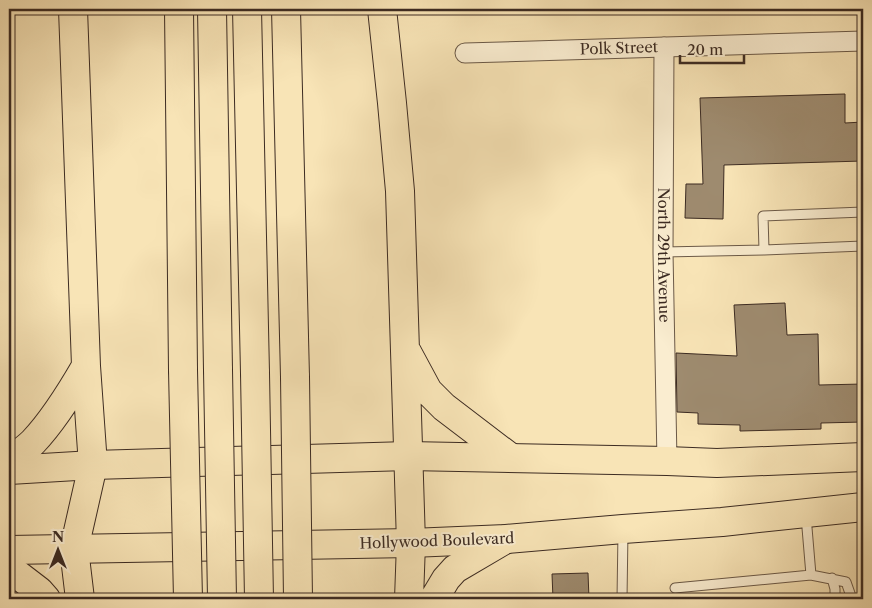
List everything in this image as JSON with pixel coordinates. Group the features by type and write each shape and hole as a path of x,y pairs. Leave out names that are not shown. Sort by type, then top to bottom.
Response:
{"main road":[{"path":"73,9 86,366 93,465 74,549 80,599"},
{"path":"179,9 182,370 188,599"},
{"path":"212,9 222,599"},
{"path":"247,9 259,599"},
{"path":"286,9 295,377 298,599"},
{"path":"382,9 400,191 411,543 409,599"},
{"path":"404,348 428,391 438,402 512,458"},
{"path":"9,461 32,442 50,420 86,366"},
{"path":"9,470 93,465 408,456 717,463 863,457"},
{"name":"Hollywood Boulevard","path":"9,550 411,543 506,539 722,522 863,507"},
{"path":"434,599 446,579 455,569 506,539"},
{"path":"9,568 40,591 46,599"}],"street":[{"name":"Polk Street","path":"465,53 863,41"},
{"name":"North 29th Avenue","path":"664,47 663,252 667,461"}],"lane":[{"path":"764,250 763,216 863,212"},
{"path":"663,252 863,246"},
{"path":"806,513 811,575"},
{"path":"622,529 622,599"},
{"path":"675,588 811,575 846,582 852,599"},
{"path":"832,578 835,599"}],"building":[{"path":"845,94 845,123 863,122 863,161 724,165 723,219 685,218 686,184 703,184 700,98"},
{"path":"785,303 787,335 818,334 819,385 863,384 863,422 821,423 821,429 740,431 740,425 698,424 698,413 677,412 676,353 737,356 734,305"},
{"path":"588,573 589,599 553,599 552,574"}]}
